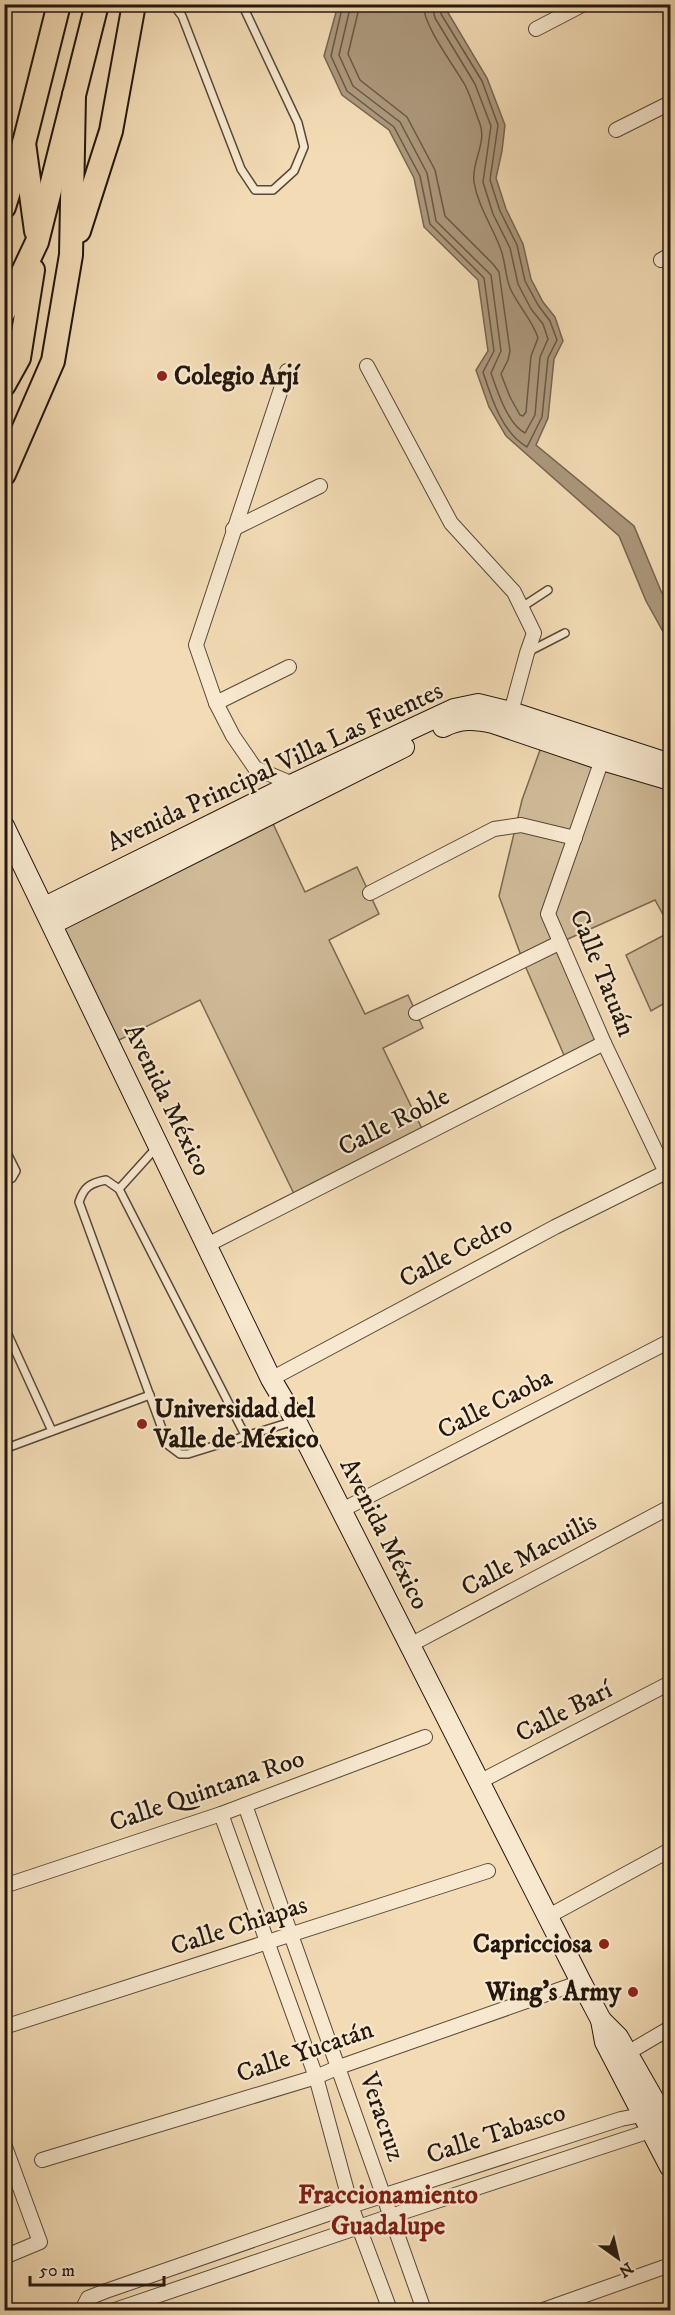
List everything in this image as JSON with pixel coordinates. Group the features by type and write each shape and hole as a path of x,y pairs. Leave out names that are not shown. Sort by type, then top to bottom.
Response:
{"main road":[{"path":"4,207 24,143 59,4"},
{"path":"4,385 18,358 37,242 97,4"},
{"path":"4,474 53,361 71,255 111,131 134,5"},
{"path":"71,255 74,95"},
{"path":"4,312 37,242 24,143"},
{"name":"Avenida Principal Villa Las Fuentes","path":"49,915 293,784 454,709 478,704 511,712 670,780"},
{"name":"Avenida Principal Villa Las Fuentes","path":"49,915 456,720 477,719 605,752 670,764"},
{"name":"Avenida México","path":"4,825 271,1379 296,1421 342,1510 581,1982 602,2020 618,2037 621,2056 659,2121 670,2167"}],"street":[{"path":"536,29 584,4"},
{"path":"616,130 670,103"},
{"path":"367,366 451,524 514,592 534,633 511,712"},
{"path":"287,371 196,640 216,703 233,736 255,768 293,784"},
{"path":"233,529 320,486"},
{"path":"216,703 289,667"},
{"name":"Calle Tatuán","path":"605,752 548,914 604,1043 668,1177"},
{"path":"370,893 494,829 521,825 575,838"},
{"path":"417,1012 559,943"},
{"name":"Calle Roble","path":"207,1245 604,1043"},
{"name":"Calle Cedro","path":"271,1379 555,1227 668,1177"},
{"name":"Calle Caoba","path":"342,1510 670,1341"},
{"name":"Calle Macuilis","path":"410,1645 670,1507"},
{"name":"Calle Barí","path":"478,1782 670,1683"},
{"name":"Calle Quintana Roo","path":"4,1886 221,1814 425,1737"},
{"name":"Veracruz","path":"245,1805 424,2310"},
{"name":"Veracruz","path":"221,1814 316,2077 351,2206 390,2310"},
{"path":"547,1917 670,1850"},
{"name":"Calle Chiapas","path":"4,2027 488,1871"},
{"name":"Calle Yucatán","path":"42,2160 316,2077 581,1982"},
{"path":"621,2056 670,2028"},
{"name":"Calle Tabasco","path":"86,2310 84,2306 88,2298 106,2290 351,2206 621,2119 659,2121"},
{"name":"Calle Tabasco","path":"116,2310 360,2228 659,2121"},
{"path":"4,2144 40,2242 4,2257"},
{"path":"543,2310 670,2265"}],"lane":[{"path":"134,5 176,6 182,16 240,169 255,189 273,190 294,171 304,147 298,123 242,4"},
{"path":"522,607 548,590"},
{"path":"527,653 565,633"},
{"path":"120,1189 159,1145"},
{"path":"4,1147 16,1171 12,1178 4,1182"},
{"path":"245,1435 120,1189 106,1180 92,1183 82,1191 79,1202 168,1445 180,1454 188,1454 296,1421"},
{"path":"4,1326 52,1431"},
{"path":"4,1449 150,1395"}],"shaded area":[{"path":"544,739 670,780 670,927 655,900 559,943 604,1043 567,1062 523,961 499,896 522,800"},
{"path":"269,815 305,892 357,867 379,914 329,940 365,1014 408,995 423,1028 383,1048 424,1133 296,1198 200,1000 111,1044 52,924"},
{"path":"670,932 670,1000 651,1011 626,955"}],"water":[{"path":"338,5 446,5 447,11 487,78 505,125 496,178 506,209 523,244 531,279 543,302 555,317 563,341 554,359 548,418 536,445 634,526 670,607 670,644 646,601 619,536 506,436 489,407 476,370 488,351 478,280 424,227 414,178 389,130 342,95 324,56"}],"place":[{"name":"Colegio Arjí","path":"162,376"},
{"name":"Universidad del Valle de México","path":"142,1424"},
{"name":"Capricciosa","path":"604,1944"},
{"name":"Wing's Army","path":"633,1992"}],"district":[{"name":"Fraccionamiento Guadalupe","path":"388,2210"}]}
